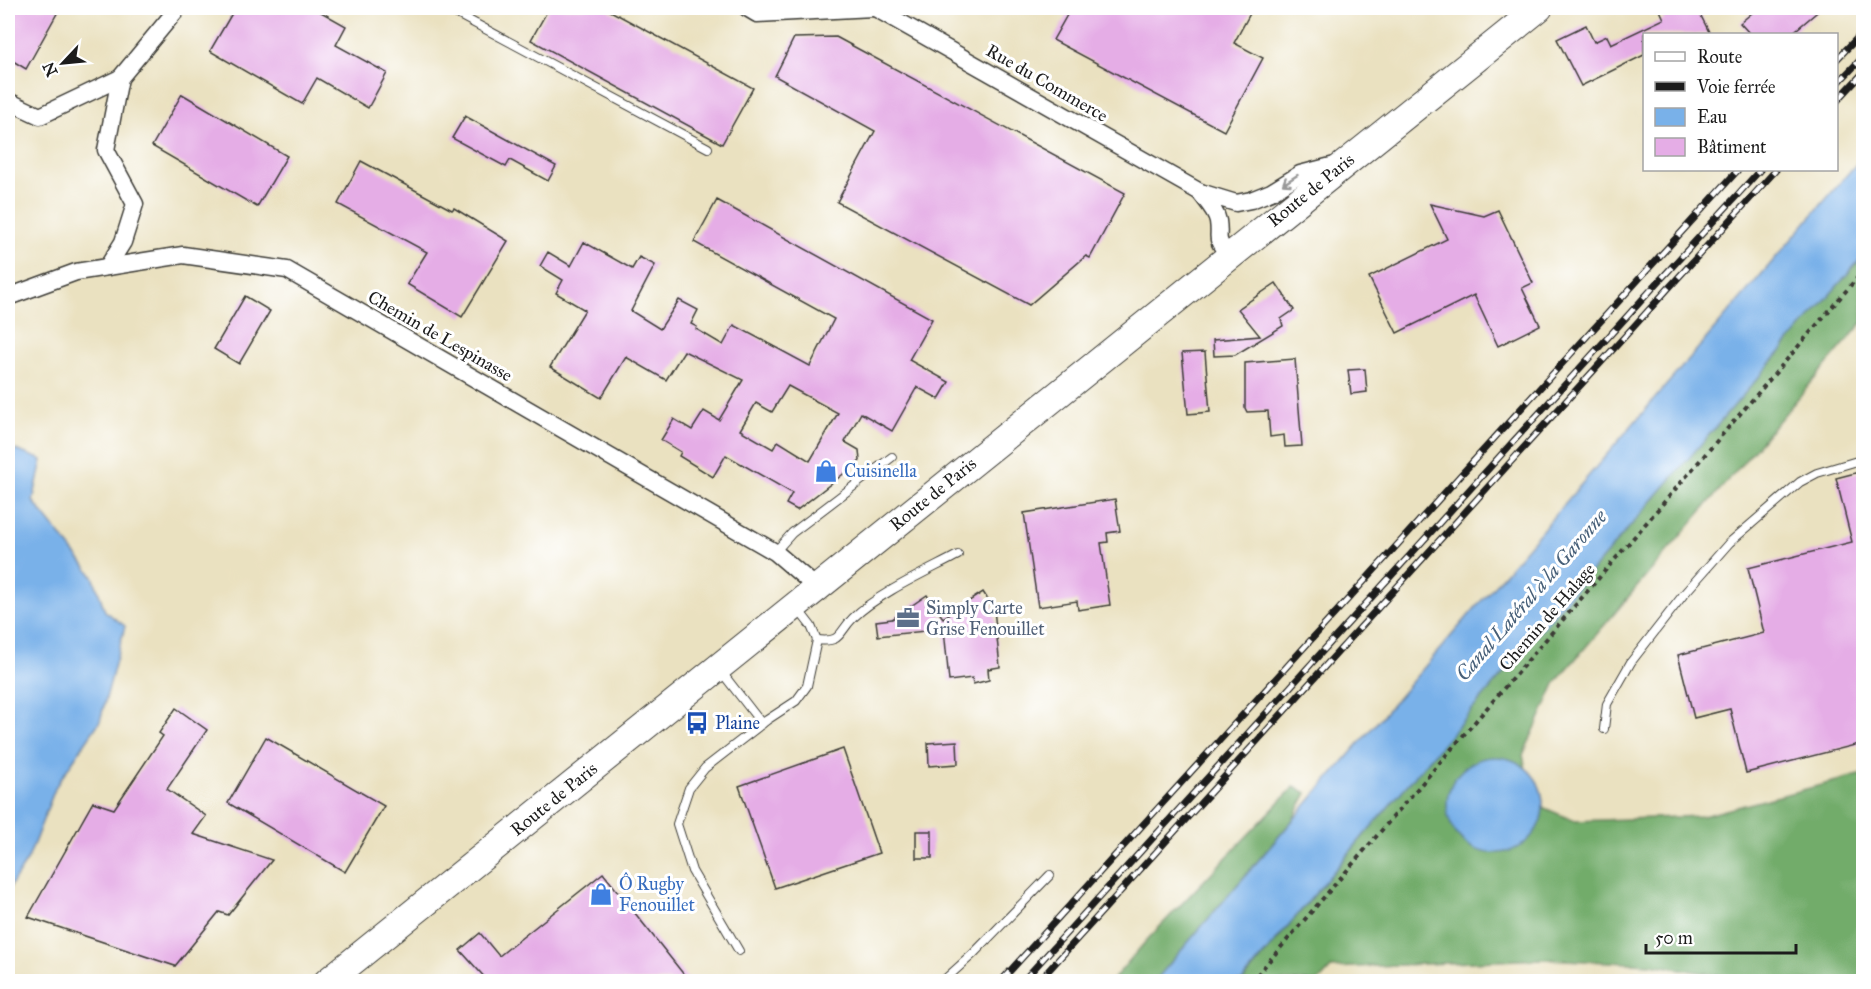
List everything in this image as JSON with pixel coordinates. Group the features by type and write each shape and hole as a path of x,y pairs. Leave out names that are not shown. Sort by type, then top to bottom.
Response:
{"main road":[{"name":"Route de Paris","path":"327,981 1539,8"}],"street":[{"path":"8,101 40,116 120,78 178,8"},
{"name":"Rue du Commerce","path":"747,8 757,14 874,8 1200,192 1223,201 1244,201 1271,192 1300,174 1346,162"},
{"path":"108,266 123,242 135,204 106,150 120,78"},
{"name":"Rue du Commerce","path":"1200,192 1218,221 1217,240 1229,256"},
{"name":"Chemin de Lespinasse","path":"8,297 76,272 183,255 287,270 775,552 816,587"}],"lane":[{"path":"446,8 708,148"},
{"path":"775,552 792,533 892,457"},
{"path":"1604,729 1607,704 1631,662 1684,594 1729,543 1800,482 1817,472 1863,459"},
{"path":"817,640 831,642 839,637 854,617 907,582 958,555"},
{"path":"739,951 692,871 677,824 689,788 705,768 796,701 807,686 817,640 812,626 795,605"},
{"path":"718,667 762,724"},
{"path":"942,981 973,954 1050,875"}],"path":[{"name":"Chemin de Halage","path":"1251,981 1863,270"}],"green space":[{"path":"1863,256 1863,322 1556,682 1523,755 1533,803 1575,821 1703,816 1863,774 1863,981 1751,981 1651,964 1543,959 1331,968 1319,981 1242,982 1364,835"},
{"path":"1294,787 1307,793 1292,821 1155,981 1111,982 1146,941"}],"water":[{"name":"Canal Latéral à la Garonne","path":"1863,156 1863,256 1364,835 1242,981 1155,981"},
{"path":"8,447 42,460 33,501 93,576 105,611 125,626 100,721 56,786 28,859 8,890"},
{"path":"1495,757 1513,761 1529,771 1539,787 1543,805 1539,823 1529,839 1513,849 1495,853 1477,849 1461,839 1451,823 1447,805 1451,787 1461,771 1477,761"}],"building":[{"path":"8,8 60,8 26,69 8,58"},
{"path":"235,8 314,8 346,26 336,45 387,73 368,108 317,78 302,104 210,51"},
{"path":"549,8 605,8 753,88 722,144 531,40"},
{"path":"1071,8 1253,8 1234,43 1263,58 1224,131 1053,40"},
{"path":"1659,8 1697,8 1710,33 1643,33 1643,55 1581,86 1557,39 1586,25 1594,42 1607,36 1611,44 1664,19"},
{"path":"1758,8 1822,8 1792,33 1749,33 1740,23"},
{"path":"836,37 1125,193 1090,258 1086,256 1029,305 837,202 875,131 775,76 794,38"},
{"path":"182,94 287,156 257,207 152,146"},
{"path":"465,116 556,166 548,181 510,160 506,167 452,138"},
{"path":"361,161 452,210 454,208 508,241 462,317 407,284 427,252 338,204"},
{"path":"717,200 932,319 909,360 949,382 939,399 917,387 892,431 861,413 845,442 859,450 860,461 797,510 786,504 792,493 726,455 713,477 679,456 681,452 661,440 674,419 692,430 704,411 719,420 743,380 684,351 666,380 626,357 601,398 550,367 585,310 556,293 563,280 540,266 548,252 571,266 584,242 632,269 639,257 655,265 631,311 660,329 679,300 698,310 691,324 723,345 734,325 810,366 834,319 694,242","holes":["788,386 838,413 810,461 778,441 773,449 740,430 756,403 772,412"]},
{"path":"1430,204 1484,216 1498,210 1533,283 1522,288 1540,325 1498,346 1474,295 1397,333 1369,277 1447,239"},
{"path":"1276,283 1294,310 1281,319 1283,326 1235,355 1214,356 1213,340 1260,336 1238,309"},
{"path":"245,296 270,311 239,364 214,349"},
{"path":"1205,352 1210,412 1188,414 1182,353"},
{"path":"1295,359 1302,446 1285,447 1284,435 1270,437 1268,411 1247,412 1245,408 1245,363"},
{"path":"1365,369 1367,392 1351,394 1348,370"},
{"path":"1863,471 1863,743 1746,773 1730,709 1694,718 1678,655 1764,633 1748,568 1852,542 1836,478"},
{"path":"1115,499 1120,531 1107,533 1108,542 1101,543 1110,605 1078,610 1077,601 1038,607 1024,513"},
{"path":"983,592 994,609 1000,667 988,669 989,680 973,684 972,678 949,681 944,629 878,636 876,621 892,619 927,595 943,618"},
{"path":"176,708 207,730 167,789 206,816 193,834 272,860 228,915 219,912 175,966 28,917 93,802 114,809 163,736 159,733"},
{"path":"266,737 384,806 345,872 228,803"},
{"path":"957,741 958,764 929,766 928,743"},
{"path":"843,749 879,853 775,888 739,786"},
{"path":"916,831 932,831 932,858 916,858"},
{"path":"603,873 689,981 488,981 460,950 480,933 499,956"}],"railway":[{"path":"1838,58 1864,31"},
{"path":"1838,83 1864,56"},
{"path":"1838,100 1864,72"},
{"path":"1000,982 1737,171"},
{"path":"1022,982 1759,171"},
{"path":"1038,982 1775,171"}],"place":[{"name":"Cuisinella","path":"826,471"},
{"name":"Simply Carte Grise Fenouillet","path":"908,618"},
{"name":"Plaine","path":"697,723"},
{"name":"Ô Rugby Fenouillet","path":"601,894"}]}
